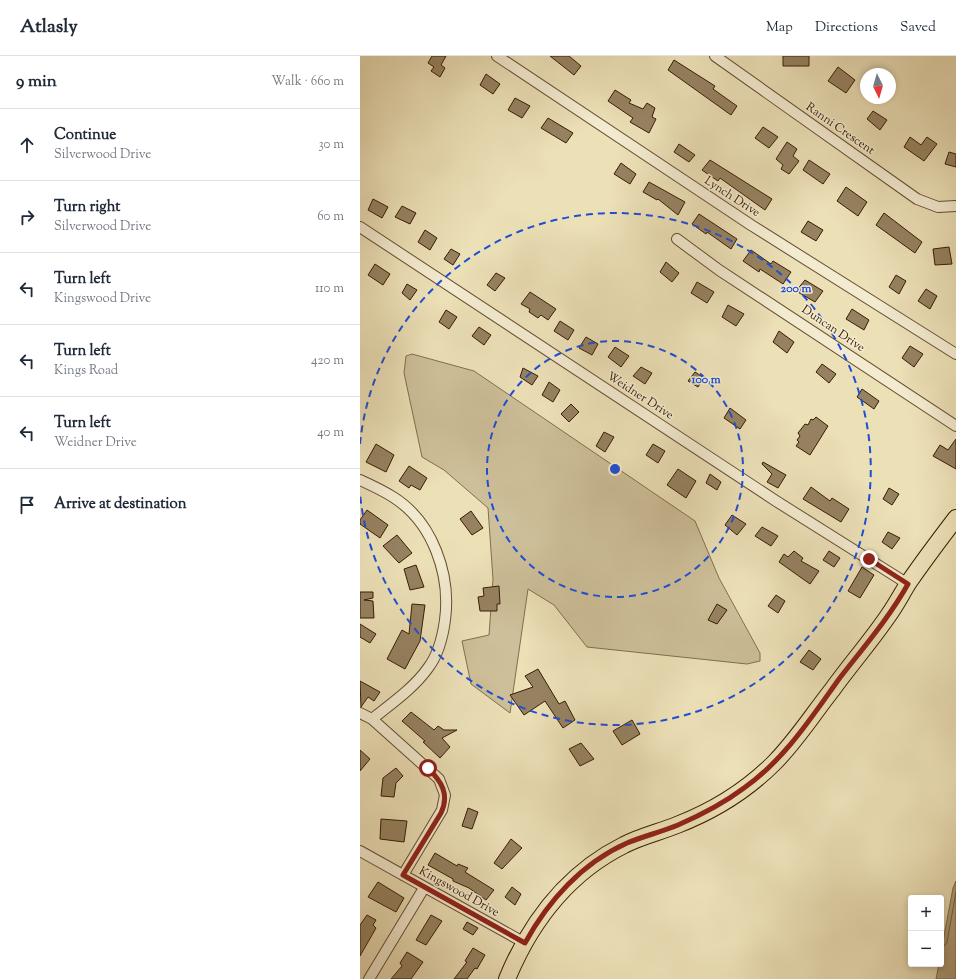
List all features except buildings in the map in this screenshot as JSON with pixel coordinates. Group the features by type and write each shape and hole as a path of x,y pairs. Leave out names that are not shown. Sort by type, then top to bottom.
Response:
{"main road":[{"path":"507,979 538,921 556,897 565,887 594,863 626,844 678,825 713,808 745,788 774,763 799,734 888,616 908,584 956,518"}],"street":[{"name":"Lynch Drive","path":"497,56 751,225 956,354"},
{"name":"Ranni Crescent","path":"715,56 916,199 938,206 956,206"},
{"name":"Weidner Drive","path":"360,227 770,497 908,584"},
{"name":"Duncan Drive","path":"677,239 719,270 956,426"},
{"path":"360,480 393,497 410,512 425,531 440,562 446,583 447,597 442,637 428,668 396,700 372,719"},
{"path":"360,713 372,719 428,768 439,779 444,788 445,798 442,810 403,875"},
{"name":"Kingswood Drive","path":"360,851 525,943"},
{"path":"369,979 424,888"}],"shaded area":[{"path":"412,354 474,371 695,521 719,578 760,653 760,661 747,664 587,647 554,605 528,589 510,713 471,684 462,641 489,635 493,579 488,508 444,470 422,457 404,373 406,356"}],"water":[{"path":"956,881 956,979 936,979 938,967 944,967 944,936 953,888"}],"route":[{"path":"428,768 443,785 445,802 441,813 403,875 525,943 538,921 556,897 579,874 594,863 626,844 678,825 713,808 745,788 774,763 799,734 888,616 908,584 869,559"}]}
